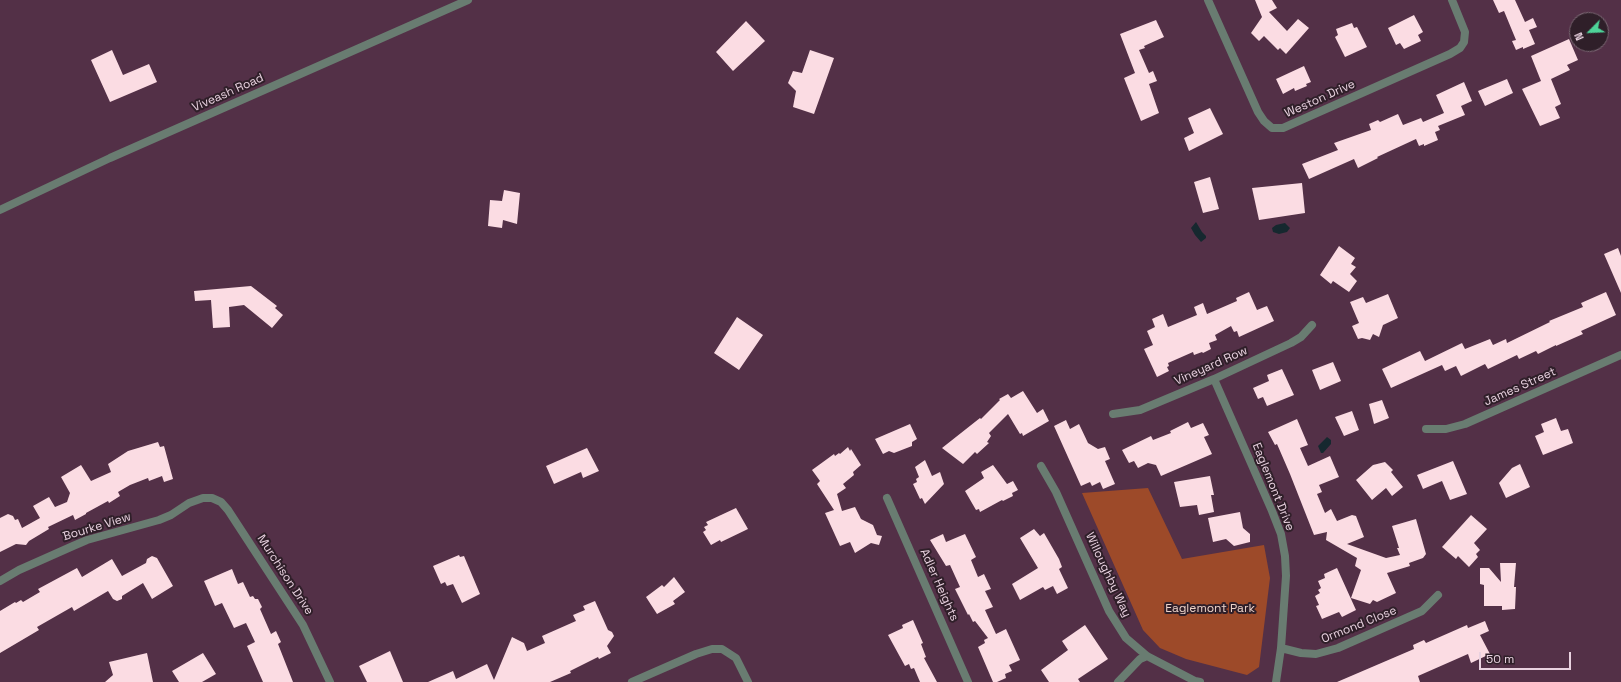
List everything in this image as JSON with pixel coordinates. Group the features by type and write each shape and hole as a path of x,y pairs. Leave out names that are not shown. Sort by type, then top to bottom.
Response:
{"street":[{"name":"Viveash Road","path":"0,210 110,158 468,0"},
{"name":"Weston Drive","path":"1208,0 1258,112 1264,121 1272,128 1283,128 1450,54 1460,48 1464,42 1465,32 1452,0"},
{"name":"Vineyard Row","path":"1113,414 1140,410 1214,379 1291,343 1301,337 1312,325"},
{"name":"James Street","path":"1426,429 1446,429 1465,424 1621,354"},
{"name":"Eaglemont Drive","path":"1214,379 1272,511 1280,534 1285,556 1286,576 1281,648 1276,682"},
{"name":"Willoughby Way","path":"1041,466 1056,492 1109,611 1126,638 1147,656 1195,681 1200,682"},
{"name":"Bourke View","path":"0,581 19,570 87,540 159,520 171,515 189,503 203,498"},
{"name":"Murchison Drive","path":"203,498 212,498 221,502 228,510 303,625 330,682"},
{"name":"Adler Heights","path":"887,498 968,682"},
{"name":"Ormond Close","path":"1281,648 1301,653 1316,654 1338,648 1422,611 1438,595"},
{"path":"632,682 696,654 712,649 722,649 736,658 748,682"},
{"path":"1118,682 1140,659 1147,656"}],"green space":[{"name":"Eaglemont Park","path":"1148,488 1182,559 1264,545 1270,578 1259,667 1247,675 1186,659 1160,648 1143,630 1082,493"}],"water":[{"path":"1196,222 1206,236 1206,238 1201,242 1191,228"},
{"path":"1285,223 1290,228 1287,232 1279,234 1273,232 1272,228 1276,225"},
{"path":"1327,437 1331,440 1331,444 1323,453 1321,453 1318,446"}],"building":[{"path":"1255,0 1272,0 1277,8 1269,12 1287,31 1298,19 1309,28 1286,54 1280,48 1278,50 1264,36 1259,41 1251,33 1262,17"},
{"path":"1493,0 1515,0 1525,22 1533,18 1537,27 1529,30 1535,44 1516,50 1512,41 1516,40 1504,11 1499,13"},
{"path":"1414,15 1423,32 1418,35 1421,41 1404,49 1400,43 1396,45 1388,28"},
{"path":"1156,20 1164,37 1144,46 1145,48 1139,50 1149,73 1153,71 1157,81 1149,84 1159,113 1141,121 1124,78 1135,73 1120,34"},
{"path":"746,21 765,41 733,71 716,52"},
{"path":"1352,23 1354,28 1357,27 1367,47 1345,57 1335,37 1338,35 1336,29"},
{"path":"1569,39 1569,52 1575,52 1578,60 1567,65 1570,70 1551,79 1561,104 1555,107 1560,118 1540,126 1522,89 1541,81 1531,56"},
{"path":"112,50 123,75 149,64 157,82 110,102 91,60"},
{"path":"810,50 834,58 814,114 793,107 796,91 788,83 793,71 802,73"},
{"path":"1304,66 1311,82 1306,84 1307,86 1295,91 1294,88 1283,94 1276,79"},
{"path":"1507,79 1513,93 1485,106 1478,91"},
{"path":"1464,82 1472,101 1461,106 1465,115 1438,126 1440,130 1435,132 1438,140 1424,146 1424,144 1419,146 1416,139 1377,157 1378,158 1358,168 1354,159 1309,179 1302,164 1338,150 1334,143 1371,130 1369,124 1378,120 1380,122 1398,114 1403,125 1421,118 1423,122 1444,113 1436,95"},
{"path":"1210,108 1223,134 1189,151 1184,138 1194,133 1188,118"},
{"path":"1210,177 1219,209 1203,213 1194,182"},
{"path":"1302,183 1305,213 1259,220 1252,188"},
{"path":"504,190 520,193 517,224 503,220 502,228 488,226 490,200 502,201"},
{"path":"1339,246 1355,258 1351,264 1356,267 1350,274 1357,281 1349,292 1333,281 1331,284 1320,275"},
{"path":"1618,248 1621,256 1621,293 1604,254"},
{"path":"251,286 277,306 275,308 283,315 272,328 244,305 229,307 230,327 213,328 211,300 195,301 194,291"},
{"path":"1249,292 1257,310 1267,306 1274,321 1239,337 1237,331 1234,332 1231,326 1215,335 1217,340 1209,343 1211,349 1194,355 1193,352 1168,363 1169,366 1167,367 1169,371 1157,377 1144,349 1153,345 1147,331 1155,327 1152,319 1163,314 1168,327 1197,315 1194,307 1203,303 1207,314 1237,301 1236,298"},
{"path":"1606,292 1616,315 1581,331 1583,334 1538,354 1536,351 1519,359 1517,355 1488,369 1485,364 1461,376 1456,366 1445,371 1442,365 1391,388 1382,369 1420,351 1425,361 1462,343 1465,349 1490,339 1493,345 1506,339 1507,343 1550,322 1549,321 1583,307 1581,303"},
{"path":"1388,294 1398,318 1383,325 1379,337 1373,334 1370,340 1362,338 1358,339 1352,326 1359,323 1350,302 1363,297 1366,303"},
{"path":"737,317 763,335 739,370 714,353"},
{"path":"1333,362 1341,381 1320,390 1312,370"},
{"path":"1282,369 1294,395 1267,406 1263,397 1258,399 1253,388 1269,381 1267,375"},
{"path":"1023,391 1037,413 1043,409 1049,421 1023,436 1022,433 1020,434 1008,414 989,433 991,436 987,442 989,443 977,454 975,452 963,464 942,448 980,418 981,419 1000,400 999,399 1008,394 1011,398"},
{"path":"1382,400 1389,418 1374,424 1369,404"},
{"path":"1352,411 1359,430 1344,436 1335,417"},
{"path":"1556,418 1561,431 1568,429 1573,443 1543,455 1535,436 1544,432 1541,424"},
{"path":"1297,419 1308,445 1300,448 1308,466 1330,456 1339,477 1319,485 1322,492 1317,494 1325,513 1331,509 1337,521 1352,515 1356,516 1364,537 1347,544 1386,558 1400,555 1392,526 1416,519 1426,554 1423,558 1409,563 1410,566 1387,573 1396,593 1377,602 1373,600 1370,604 1351,598 1361,570 1355,566 1357,558 1326,540 1327,532 1314,535 1277,444 1275,445 1268,432"},
{"path":"1066,420 1070,429 1079,424 1088,443 1098,449 1105,447 1110,459 1105,461 1115,484 1103,489 1100,482 1092,486 1090,482 1081,486 1054,426"},
{"path":"1188,422 1191,428 1203,423 1209,435 1204,437 1212,454 1161,476 1156,465 1148,463 1138,468 1134,461 1129,463 1122,450 1151,436 1153,440 1171,433 1170,431"},
{"path":"910,424 917,439 912,442 912,446 894,453 889,451 883,454 875,439"},
{"path":"158,442 160,447 164,446 173,479 164,482 162,476 149,481 148,478 130,485 118,492 120,496 109,503 108,501 75,520 73,515 48,527 49,529 29,541 26,545 16,544 0,552 0,518 8,514 13,516 15,520 18,519 22,528 40,518 33,506 49,497 55,507 67,502 70,493 61,477 81,465 91,481 111,472 108,464 128,451"},
{"path":"848,447 850,451 851,449 861,465 853,472 854,475 843,484 846,488 837,494 842,511 855,507 861,519 873,525 877,535 882,536 879,545 871,543 855,553 850,542 840,546 825,513 834,510 817,484 820,481 812,470 834,454 835,456 839,453 840,454"},
{"path":"587,448 599,471 583,478 581,472 554,484 546,466"},
{"path":"925,460 932,476 940,472 944,484 925,504 922,498 920,499 913,484 917,482 916,479 919,477 915,467"},
{"path":"1453,461 1467,494 1450,500 1442,481 1423,489 1417,475"},
{"path":"1385,462 1393,470 1391,472 1403,487 1392,496 1386,488 1372,500 1356,480 1373,465"},
{"path":"1520,464 1530,487 1506,498 1499,483 1512,468"},
{"path":"993,465 1007,484 1013,481 1018,490 1012,493 1013,496 980,512 979,509 976,510 965,491 984,478 981,472"},
{"path":"1210,476 1214,495 1211,495 1214,512 1199,515 1197,505 1180,507 1174,482"},
{"path":"736,508 748,529 721,542 720,540 711,545 703,532 706,530 704,527 708,525 706,522"},
{"path":"1240,512 1243,528 1250,534 1250,542 1234,546 1226,539 1213,542 1208,518"},
{"path":"1471,515 1487,529 1474,543 1480,550 1476,554 1478,557 1469,567 1458,556 1456,559 1442,547"},
{"path":"1034,529 1040,536 1044,533 1059,559 1062,567 1059,569 1068,588 1057,594 1053,586 1045,590 1043,587 1020,600 1012,584 1038,568 1020,538"},
{"path":"943,534 946,542 965,534 976,557 971,560 978,577 984,574 991,589 985,591 993,607 985,610 996,634 1006,629 1020,660 1009,665 1012,671 1005,674 1006,678 997,682 993,682 978,647 985,643 984,640 988,638 975,621 973,622 969,614 968,615 955,589 960,587 950,565 946,566 930,540"},
{"path":"459,555 460,557 464,556 480,594 462,603 453,584 447,586 445,582 441,584 433,566"},
{"path":"152,556 157,558 173,586 152,599 143,583 122,596 122,599 117,601 113,599 108,591 74,611 72,607 37,627 39,630 0,653 0,611 15,602 16,603 21,600 23,602 40,592 38,589 77,568 82,577 112,559 122,576 146,563 147,559"},
{"path":"1500,563 1516,563 1514,587 1516,587 1515,609 1502,610 1502,606 1484,606 1484,585 1480,584 1480,568 1489,568 1501,582"},
{"path":"1337,568 1356,610 1342,617 1339,612 1322,619 1316,606 1319,605 1315,596 1320,593 1318,590 1321,588 1318,581 1325,578 1324,574"},
{"path":"232,569 238,584 243,582 250,597 253,596 255,599 258,599 262,607 260,609 271,634 276,631 281,642 278,644 293,682 263,682 247,646 255,642 246,623 234,628 222,603 215,606 204,581"},
{"path":"674,577 685,592 673,601 675,604 657,614 646,597 662,585 664,587"},
{"path":"595,601 608,630 612,632 614,636 607,646 611,653 599,659 598,657 570,671 571,673 550,682 428,682 453,671 456,679 487,664 494,680 512,637 524,643 527,651 545,643 542,636 576,621 573,615 585,610 583,606"},
{"path":"913,620 923,643 921,644 926,657 924,658 937,682 920,682 914,668 911,669 909,664 905,666 888,635 903,628 902,625"},
{"path":"1485,621 1489,631 1480,635 1490,654 1471,663 1468,654 1418,676 1420,682 1337,682 1414,649 1413,645 1424,640 1426,643 1467,625 1468,628"},
{"path":"1085,625 1108,659 1078,679 1080,682 1049,682 1041,670 1068,650 1062,641"},
{"path":"390,651 403,682 367,682 359,666"},
{"path":"147,653 153,682 105,682 113,675 109,662"},
{"path":"203,653 216,674 202,682 179,682 172,671"}]}
